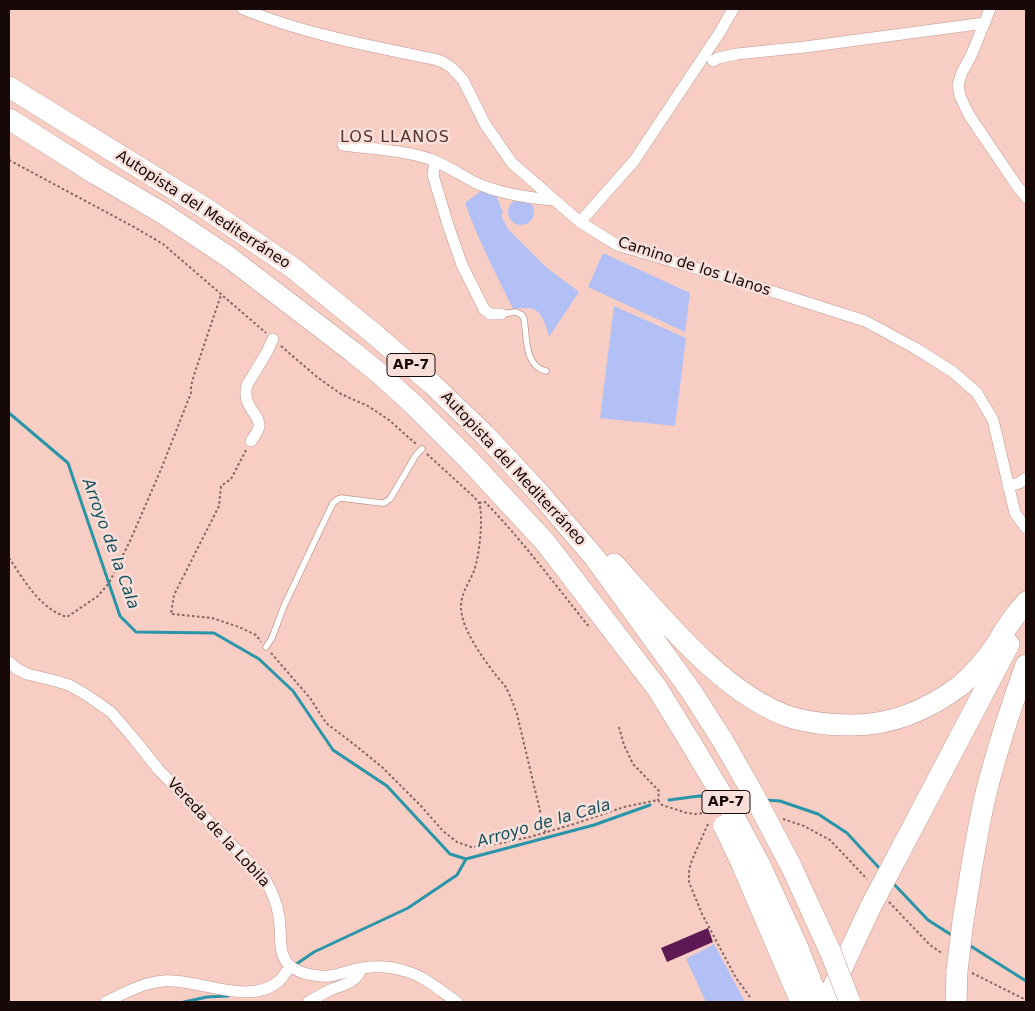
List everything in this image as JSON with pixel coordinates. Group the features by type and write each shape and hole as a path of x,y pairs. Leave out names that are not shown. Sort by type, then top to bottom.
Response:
{"highway":[{"name":"Autopista del Mediterráneo","path":"9,87 208,210 292,268 373,333 432,384 485,435 541,495 595,558 692,692 723,741 752,790 791,866 830,951 850,1002"},
{"name":"Autopista del Mediterráneo","path":"9,119 164,214 230,258 353,352 415,406 469,460 545,542 657,688 684,740 726,802 751,865 798,948 819,1002"},
{"path":"485,435 532,473 668,624 710,665 748,696 792,717 830,725 863,726 912,714 961,684 978,668 1026,602"},
{"path":"826,1002 880,904 898,855 1026,611"},
{"path":"956,1002 956,965 976,839 986,793 1026,665"},
{"path":"751,865 800,1002"}],"street":[{"name":"Camino de los Llanos","path":"246,9 308,31 345,41 443,62 452,68 463,80 485,124 512,163 580,222 617,245 736,280 865,322 915,348 953,372 977,393 993,420 1015,513 1025,526"},
{"path":"580,222 634,161 720,32 733,9"},
{"path":"990,9 971,56 962,72 958,84 960,96 969,114 1026,197"},
{"path":"713,61 738,54 805,47 985,22"},
{"path":"343,145 410,154 444,165 491,189 516,195 555,200"},
{"path":"435,162 433,175 462,265 484,309 490,314 501,314"},
{"path":"251,441 259,428 259,423 247,401 247,385 273,339"},
{"path":"1008,486 1019,483 1026,478"},
{"name":"Vereda de la Lobila","path":"9,662 27,674 69,685 111,712 158,769 264,878 276,899 280,919 282,951 290,966"},
{"path":"106,1002 147,983 164,981 186,982 239,992 257,991 271,987 280,980 290,966 314,976 329,976 362,968 386,967 406,971 421,978 457,1002"},
{"path":"308,1002 355,979 362,968"}],"lane":[{"path":"501,314 516,312 522,314 529,355 535,366 546,371"},
{"path":"266,647 272,638 288,597 334,503 341,498 381,503 387,502 390,500 416,455 422,449"}],"path":[{"path":"9,160 163,244 317,377 341,394 368,406 389,420 479,503 481,518 479,543 475,569 462,594 462,615 472,639 505,686 512,700 545,832"},
{"path":"9,558 34,594 48,607 67,617 98,596 109,583 134,533 192,393 191,386 194,375 222,295"},
{"path":"251,441 231,479 221,486 219,506 174,595 171,614 212,618 239,627 256,636 310,698 326,722 383,768 443,831 457,842 471,846 487,846 574,824 624,806 658,800"},
{"path":"479,503 485,502 496,513 590,628"},
{"path":"619,727 624,745 634,764 658,791 658,800 662,805 695,814 719,811"},
{"path":"709,812 708,826 689,870 689,882 702,914 736,978 750,997"},
{"path":"776,817 804,826 830,840 870,882"},
{"path":"880,904 956,965 1026,1000"}],"shaded area":[{"path":"482,190 496,195 503,213 501,215 508,229 547,268 579,292 549,337 538,312 530,309 513,309 481,244 465,203"},
{"path":"521,199 530,203 534,212 530,221 521,225 512,221 508,212 512,203"},
{"path":"603,253 690,293 685,332 588,287"},
{"path":"614,306 686,338 675,426 600,418"},
{"path":"714,944 745,1002 706,1002 686,959"}],"building":[{"path":"708,928 713,942 667,962 661,948"}],"waterway":[{"name":"Arroyo de la Cala","path":"9,413 68,463 120,616 136,632 214,633 259,659 293,691 333,750 387,786 450,854 466,859 594,825 650,805"},
{"name":"Arroyo de la Cala","path":"669,800 699,796 713,797"},
{"name":"Arroyo de la Cala","path":"732,798 748,799"},
{"name":"Arroyo de la Cala","path":"764,800 780,801 818,814 847,833 881,870"},
{"path":"295,965 314,952 408,908 457,875 466,859"},
{"name":"Arroyo de la Cala","path":"892,882 928,920 953,936"},
{"name":"Arroyo de la Cala","path":"969,945 1026,981"},
{"path":"184,1002 207,997 228,996"}],"district":[{"name":"LOS LLANOS","path":"395,138"}]}
